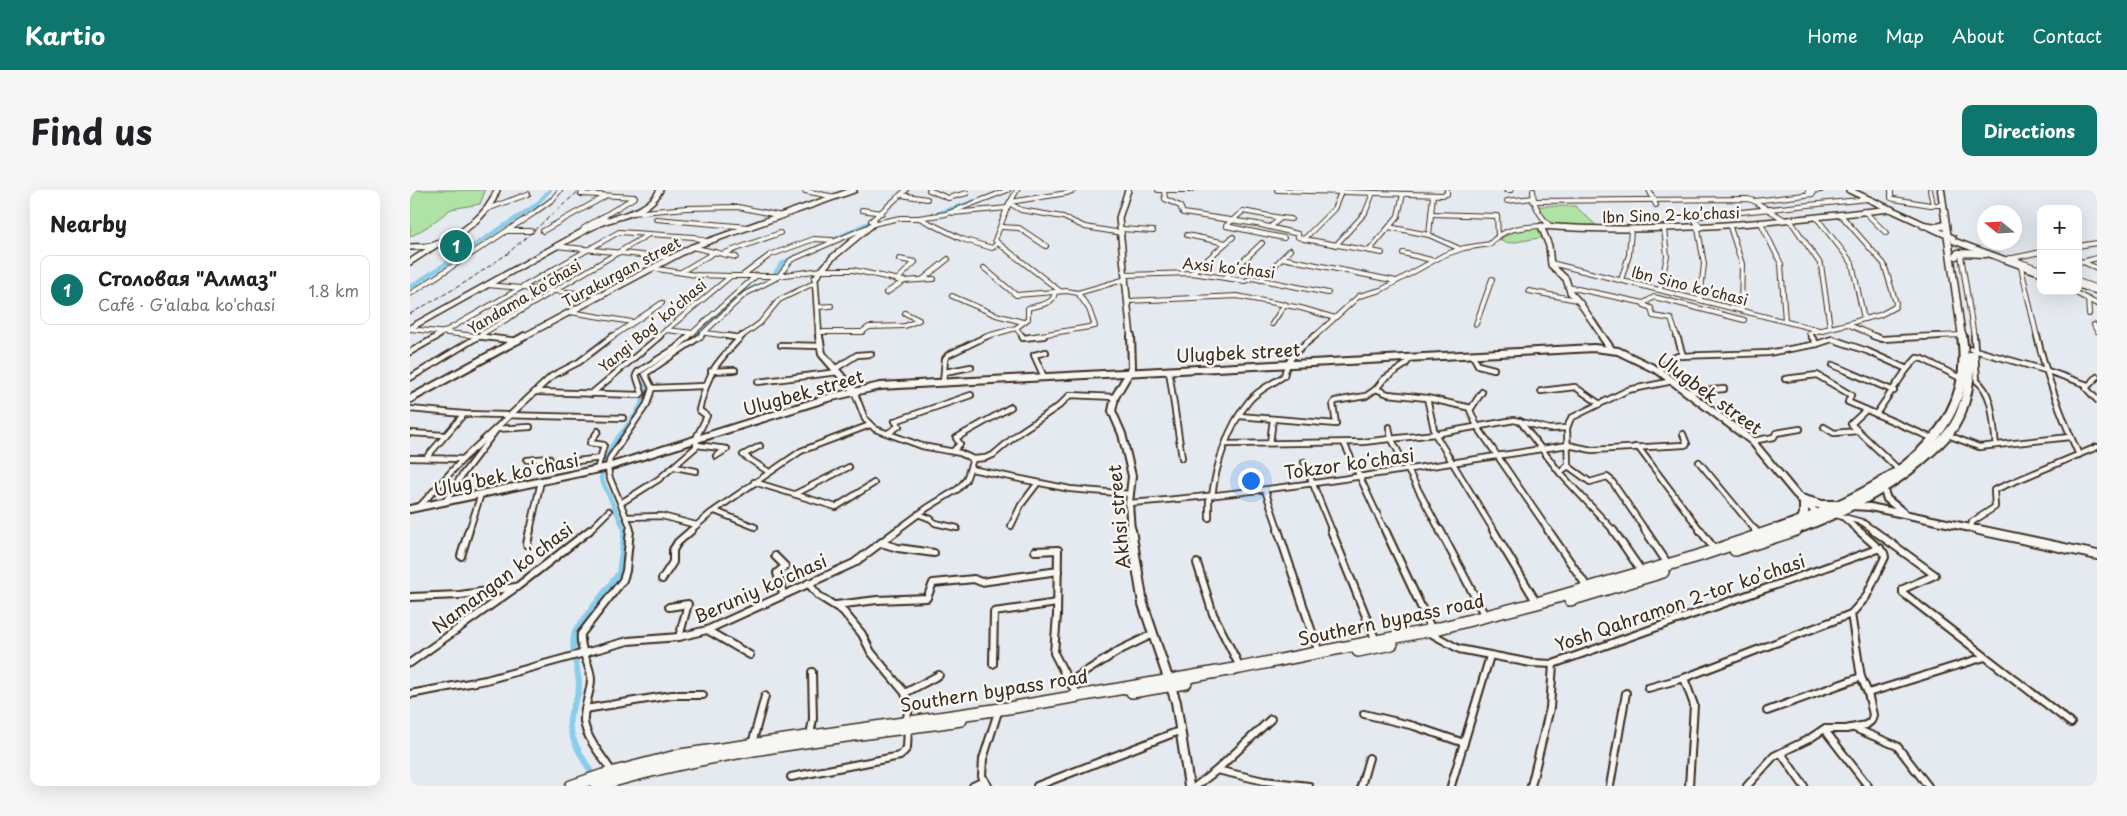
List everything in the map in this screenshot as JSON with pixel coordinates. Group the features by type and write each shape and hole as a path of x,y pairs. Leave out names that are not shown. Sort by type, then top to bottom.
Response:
{"highway":[{"name":"Southern bypass road","path":"575,784 735,753 1079,695 1169,683 1432,632 1538,609 1803,528 1851,506 1883,488 1915,466 1948,435 1965,402 1971,377 1974,350 1956,256 1938,205 1941,190"},
{"name":"Southern bypass road","path":"596,786 608,779 680,755 810,735 997,715 1169,683 1378,648 1537,604 1668,565 1819,515 1839,512 1911,460 1942,430 1954,408 1963,379 1966,356 1945,190"},
{"path":"1925,226 1936,227 1950,237"},
{"path":"1956,256 1961,252 1987,255"},
{"path":"1801,522 1804,514 1803,501 1822,505 1839,512"}],"main road":[{"path":"435,244 478,213 488,200 491,190"},
{"path":"410,246 435,244 477,219 497,194 497,190"}],"street":[{"path":"410,294 506,231 564,190"},
{"path":"582,232 584,228 635,197 581,194 585,190"},
{"path":"631,213 657,198 660,190"},
{"name":"Turakurgan street","path":"410,399 692,247 854,190"},
{"path":"906,190 832,258 815,278 820,346 827,362 837,370 854,391 870,425 928,448 953,452 973,459 984,458 993,454 1018,433 1070,396 1115,398 1130,373 1132,368 1132,341 1120,212 1128,190"},
{"path":"929,190 948,198 967,194"},
{"path":"946,214 1008,190"},
{"path":"1017,190 1007,208 995,240 1058,292"},
{"path":"1010,203 1067,193 1074,190"},
{"path":"1158,190 1191,190"},
{"path":"1164,190 1165,199 1180,206 1183,213 1270,227 1298,234 1298,237 1304,239 1382,253"},
{"path":"1277,190 1445,195 1447,190"},
{"path":"1506,190 1511,190"},
{"path":"1533,190 1533,200 1538,214 1551,227"},
{"path":"1649,190 1656,205"},
{"path":"1754,201 1813,194 1807,190"},
{"path":"1807,190 1821,190"},
{"path":"1849,190 1854,190"},
{"path":"1849,190 1891,208 1987,255 2037,272"},
{"path":"1890,190 1892,199 1938,205"},
{"path":"1930,190 1938,205"},
{"path":"805,191 835,197"},
{"path":"1304,239 1334,209 1342,191"},
{"path":"1336,245 1365,213 1373,193"},
{"path":"486,209 528,194"},
{"path":"1369,251 1400,214 1403,194"},
{"path":"1429,235 1433,194"},
{"path":"901,195 927,200"},
{"path":"543,231 605,196"},
{"path":"1692,217 1868,198"},
{"path":"1507,201 1748,199 1754,201 1787,220 1821,265 1830,327"},
{"path":"1010,203 1022,210 1063,217 1085,227 1121,231 1153,231"},
{"path":"410,328 582,232 608,220 631,213 687,208 738,207 782,216"},
{"path":"742,276 770,255 814,239 829,241 873,222 900,218 918,218 976,209 1007,208"},
{"name":"Ibn Sino 2-koʼchasi","path":"1541,226 1630,230 1700,229 1891,208"},
{"path":"862,210 882,213"},
{"path":"1284,238 1226,226 1243,210 1291,219"},
{"path":"1864,211 1886,233"},
{"path":"1688,212 1700,229 1704,264 1700,299"},
{"path":"1431,214 1496,216 1498,236"},
{"path":"1817,344 1809,334 1880,315 1895,307 1896,303 1884,264 1840,214"},
{"path":"603,217 602,219 608,220"},
{"path":"1816,217 1852,263 1864,319"},
{"path":"918,218 962,239 992,248 998,243"},
{"path":"1270,227 1281,218"},
{"path":"656,219 751,227"},
{"path":"608,779 584,720 591,680 581,654 580,644 581,634 623,580 626,571 630,526 609,476 608,467 610,458 647,404 652,388 646,376 647,372 706,333 744,294 779,275 782,268 792,260 873,222"},
{"path":"1761,223 1781,264 1785,321"},
{"path":"1209,518 1210,496 1214,477 1239,416 1248,402 1284,376 1286,365 1300,347 1359,296 1381,290 1431,260 1460,250 1490,244 1498,236 1515,228 1541,226 1549,246 1550,263 1566,280 1568,287 1611,349"},
{"path":"1001,227 1019,228 1046,246"},
{"path":"1389,227 1429,235 1460,250"},
{"path":"1730,227 1742,264 1741,310"},
{"path":"1660,289 1667,256 1664,229"},
{"path":"1621,280 1629,255 1630,230"},
{"path":"506,231 530,231"},
{"name":"Yandama koʻchasi","path":"410,352 619,232 694,237 708,242"},
{"name":"Yandama koʻchasi","path":"410,378 650,233"},
{"path":"725,253 780,233"},
{"path":"1188,235 1226,243"},
{"path":"1192,273 1232,237"},
{"path":"1225,278 1262,243"},
{"path":"2082,245 2097,243"},
{"path":"410,260 435,244"},
{"path":"556,246 670,258"},
{"path":"692,247 736,257"},
{"path":"1261,280 1290,250"},
{"path":"681,272 715,252"},
{"path":"1403,253 1431,260"},
{"path":"2002,260 2037,253"},
{"path":"1987,255 1973,254 1961,256 1974,350 1976,381 1985,387 1992,413 1996,445"},
{"path":"1282,258 1396,281"},
{"path":"2009,258 2037,268"},
{"path":"2082,261 2097,258"},
{"path":"897,280 915,262 899,259"},
{"path":"923,279 948,259"},
{"path":"2082,262 2097,268"},
{"name":"Ibn Sino ko'chasi","path":"1550,263 1823,331"},
{"path":"2021,267 2045,370 2063,421 2079,455"},
{"path":"651,268 730,276 773,276 821,270 854,270 904,281 934,279"},
{"path":"984,268 1016,295 1058,292 1078,293 1089,309 1095,326 1054,335 1023,338 1016,328"},
{"name":"Axsi koʻchasi","path":"1078,293 1126,277 1192,273 1245,281 1251,278 1328,294"},
{"name":"Yangi Bogʻ koʻchasi","path":"591,394 730,276"},
{"path":"666,330 693,333 757,276"},
{"path":"1476,324 1492,279"},
{"path":"886,293 904,281"},
{"path":"621,503 675,466 697,443 698,433 706,418 706,414 699,410 711,371 739,338 760,323 779,300 814,283"},
{"path":"487,284 600,296"},
{"path":"2082,285 2097,289"},
{"path":"1568,287 1644,303 1644,305 1651,308 1653,316 1671,319 1683,356"},
{"path":"1529,291 1577,300"},
{"path":"943,383 945,359 953,352 989,335 1016,328 1029,316 1028,308 1054,300 1058,292"},
{"path":"2080,295 2097,304"},
{"path":"952,296 996,314 1023,322"},
{"path":"1128,301 1237,296 1286,304 1335,318"},
{"path":"1644,303 1658,298 1744,320"},
{"path":"2088,299 2089,314"},
{"path":"419,507 463,459 552,376 579,362 632,322 662,303"},
{"path":"1272,324 1286,304"},
{"path":"818,307 831,306"},
{"path":"570,312 632,322"},
{"path":"818,332 862,332 869,327 905,326 919,320 906,313"},
{"path":"1847,324 1866,334 1882,339 1964,335"},
{"path":"2094,325 2097,331"},
{"path":"410,328 518,341"},
{"name":"Yangi Bogʻ koʻchasi","path":"536,392 633,395 642,393 636,375 638,372 668,353 693,333"},
{"path":"706,333 739,338"},
{"path":"1659,371 1672,358 1683,356 1761,354 1834,340 1868,351 1907,369"},
{"path":"781,346 820,346"},
{"name":"Ulugbek street","path":"608,467 697,443 854,391 880,386 1589,348 1611,349 1659,371 1673,381 1752,441 1803,501 1819,515"},
{"path":"1974,350 2045,370 2088,385"},
{"path":"1044,378 1034,355 1046,352"},
{"path":"758,382 837,370 856,356 871,354"},
{"path":"1472,354 1478,365 1494,369"},
{"path":"1239,416 1336,424 1334,401 1366,396 1376,389 1384,379 1399,370 1411,357"},
{"path":"1876,414 1894,391 1907,369 1917,358 1963,379"},
{"path":"1834,364 1894,391"},
{"path":"945,372 971,367"},
{"path":"711,371 735,370"},
{"path":"1169,371 1182,458"},
{"path":"1785,379 1796,380 1814,375 1820,376 1851,395 1848,402 1934,439"},
{"path":"2097,377 2086,388 2097,400"},
{"path":"1560,473 1568,466 1567,428 1572,418 1628,390 1673,381"},
{"path":"652,388 705,386"},
{"path":"1541,391 1575,387 1600,404"},
{"path":"1376,389 1388,394 1427,398 1471,408"},
{"path":"1686,392 1724,389"},
{"path":"1482,392 1470,412 1477,426 1588,588"},
{"path":"410,393 420,394"},
{"path":"888,433 899,426 895,420 971,395"},
{"name":"Akhsi street","path":"1115,398 1112,411 1122,434 1132,476 1129,503 1131,538 1143,604 1176,702 1179,732 1190,785"},
{"path":"1427,398 1436,434 1537,604"},
{"path":"953,452 960,444 956,438 1011,407"},
{"path":"410,409 464,414 622,418"},
{"path":"1866,410 1851,423 1898,469"},
{"path":"410,415 417,411"},
{"path":"426,458 444,434 464,414"},
{"path":"1270,444 1273,419"},
{"path":"1227,444 1344,443 1436,434 1520,420 1549,429 1567,428"},
{"path":"1520,420 1560,473 1618,535 1642,572"},
{"path":"662,579 673,562 675,546 696,525 714,511 801,450 870,425"},
{"path":"445,502 497,429 530,427"},
{"path":"1389,427 1391,438 1486,617"},
{"path":"1824,427 1834,433 1858,431"},
{"path":"1752,441 1774,437 1776,432 1800,429"},
{"path":"596,470 601,458 603,444 590,443 598,431"},
{"path":"410,433 444,434"},
{"path":"1568,445 1592,450 1686,445 1683,434"},
{"path":"1948,435 1976,447 2070,436"},
{"path":"697,443 727,449 716,456"},
{"path":"1344,443 1432,632 1459,649 1531,663 1552,664"},
{"name":"Tokzor koʻchasi","path":"1129,503 1265,490 1568,445"},
{"path":"760,446 743,455 769,472"},
{"path":"1638,447 1715,550"},
{"path":"1971,527 1972,522 1995,507 1994,490 2097,448"},
{"path":"410,458 463,459"},
{"path":"527,460 549,458 553,464 601,458"},
{"name":"Beruniy koʻchasi","path":"410,694 486,680 628,642 679,637 707,630 783,593 854,563 918,514 958,489 966,480 973,459"},
{"path":"1304,462 1376,642"},
{"path":"1699,462 1759,536"},
{"path":"675,466 696,471"},
{"path":"1568,466 1590,482 1607,477 1611,480 1668,565"},
{"name":"Ulugʻbek koʻchasi","path":"410,509 608,467"},
{"path":"794,494 849,467"},
{"path":"971,469 1037,484 1095,492 1130,494"},
{"path":"527,544 540,481"},
{"path":"754,482 836,507 874,483"},
{"path":"1011,526 1021,505 1037,484"},
{"path":"1883,488 1890,503 1905,514"},
{"path":"1265,490 1319,653"},
{"path":"461,556 481,494"},
{"path":"1851,506 1870,507 1971,527 2097,555"},
{"name":"Namangan koʻchasi","path":"410,663 518,586 590,530 609,511"},
{"path":"714,511 755,528"},
{"path":"1648,688 1684,678 1851,614 1866,597 1885,557 1880,548 1839,512"},
{"path":"1839,512 1862,522 1933,572 1935,575 1903,589 1903,593 2071,723"},
{"path":"918,514 931,519 935,523 956,528"},
{"path":"626,517 662,516 696,525"},
{"path":"881,543 898,548 934,553"},
{"name":"Yosh Qahramon 2-tor koʼchasi","path":"1531,786 1554,676 1552,664 1880,548"},
{"path":"1035,551 1058,550 1058,603 1054,653 1069,682 1079,695"},
{"path":"775,556 784,566 777,573 783,593"},
{"path":"1196,563 1211,609 1240,668"},
{"path":"836,605 877,600 926,598 933,583 974,579 981,582 1058,571"},
{"path":"791,777 900,756 907,748 909,708 905,692 871,652 862,634 836,605 820,596 808,583"},
{"path":"410,597 428,598 460,595 518,586"},
{"path":"993,664 994,612 1058,603"},
{"path":"669,608 688,604 679,637"},
{"path":"1746,786 1774,756 1809,739 1824,729 1854,728 1866,725 1873,718 1868,693 1861,677 1851,614"},
{"path":"707,630 750,654"},
{"path":"1069,682 1120,650 1153,634"},
{"path":"410,656 419,657"},
{"path":"1451,786 1490,656"},
{"path":"1868,693 1985,657"},
{"path":"810,735 813,719 812,672"},
{"path":"905,692 939,675"},
{"path":"1767,711 1861,677"},
{"path":"1684,678 1684,684 1692,696 1694,706 1689,786"},
{"path":"1610,786 1626,693"},
{"path":"585,709 672,695 703,695"},
{"path":"752,744 765,696"},
{"path":"1364,714 1414,726 1464,743"},
{"path":"973,786 986,784 982,776 983,759 997,715"},
{"path":"1190,785 1217,770 1272,719"},
{"path":"1854,728 1897,746 1928,786"},
{"path":"1824,729 1868,786"},
{"path":"1037,786 1179,732"},
{"path":"1781,753 1804,786"},
{"path":"1361,786 1369,758"},
{"path":"1217,770 1264,781 1309,786"}],"green space":[{"path":"410,190 485,191 480,204 451,209 410,237"},
{"path":"1537,206 1575,206 1599,228 1553,226 1541,215"},
{"path":"1540,227 1544,237 1510,243 1498,240 1518,229"}],"waterway":[{"path":"410,287 536,205 550,190"},
{"path":"936,214 975,201"},
{"path":"833,240 866,224 902,217"},
{"path":"771,279 781,264 795,256"},
{"path":"691,337 715,318 739,294 759,285"},
{"path":"676,350 693,336"},
{"path":"625,531 601,478 613,444 637,412 644,398 646,390 637,376"},
{"path":"594,778 571,733 570,718 579,688 573,645 575,631 619,573 625,531"}],"railway":[{"path":"410,314 466,282 507,254 580,190"}],"place":[{"name":"Столовая \"Алмаз\"","path":"456,246"}]}
